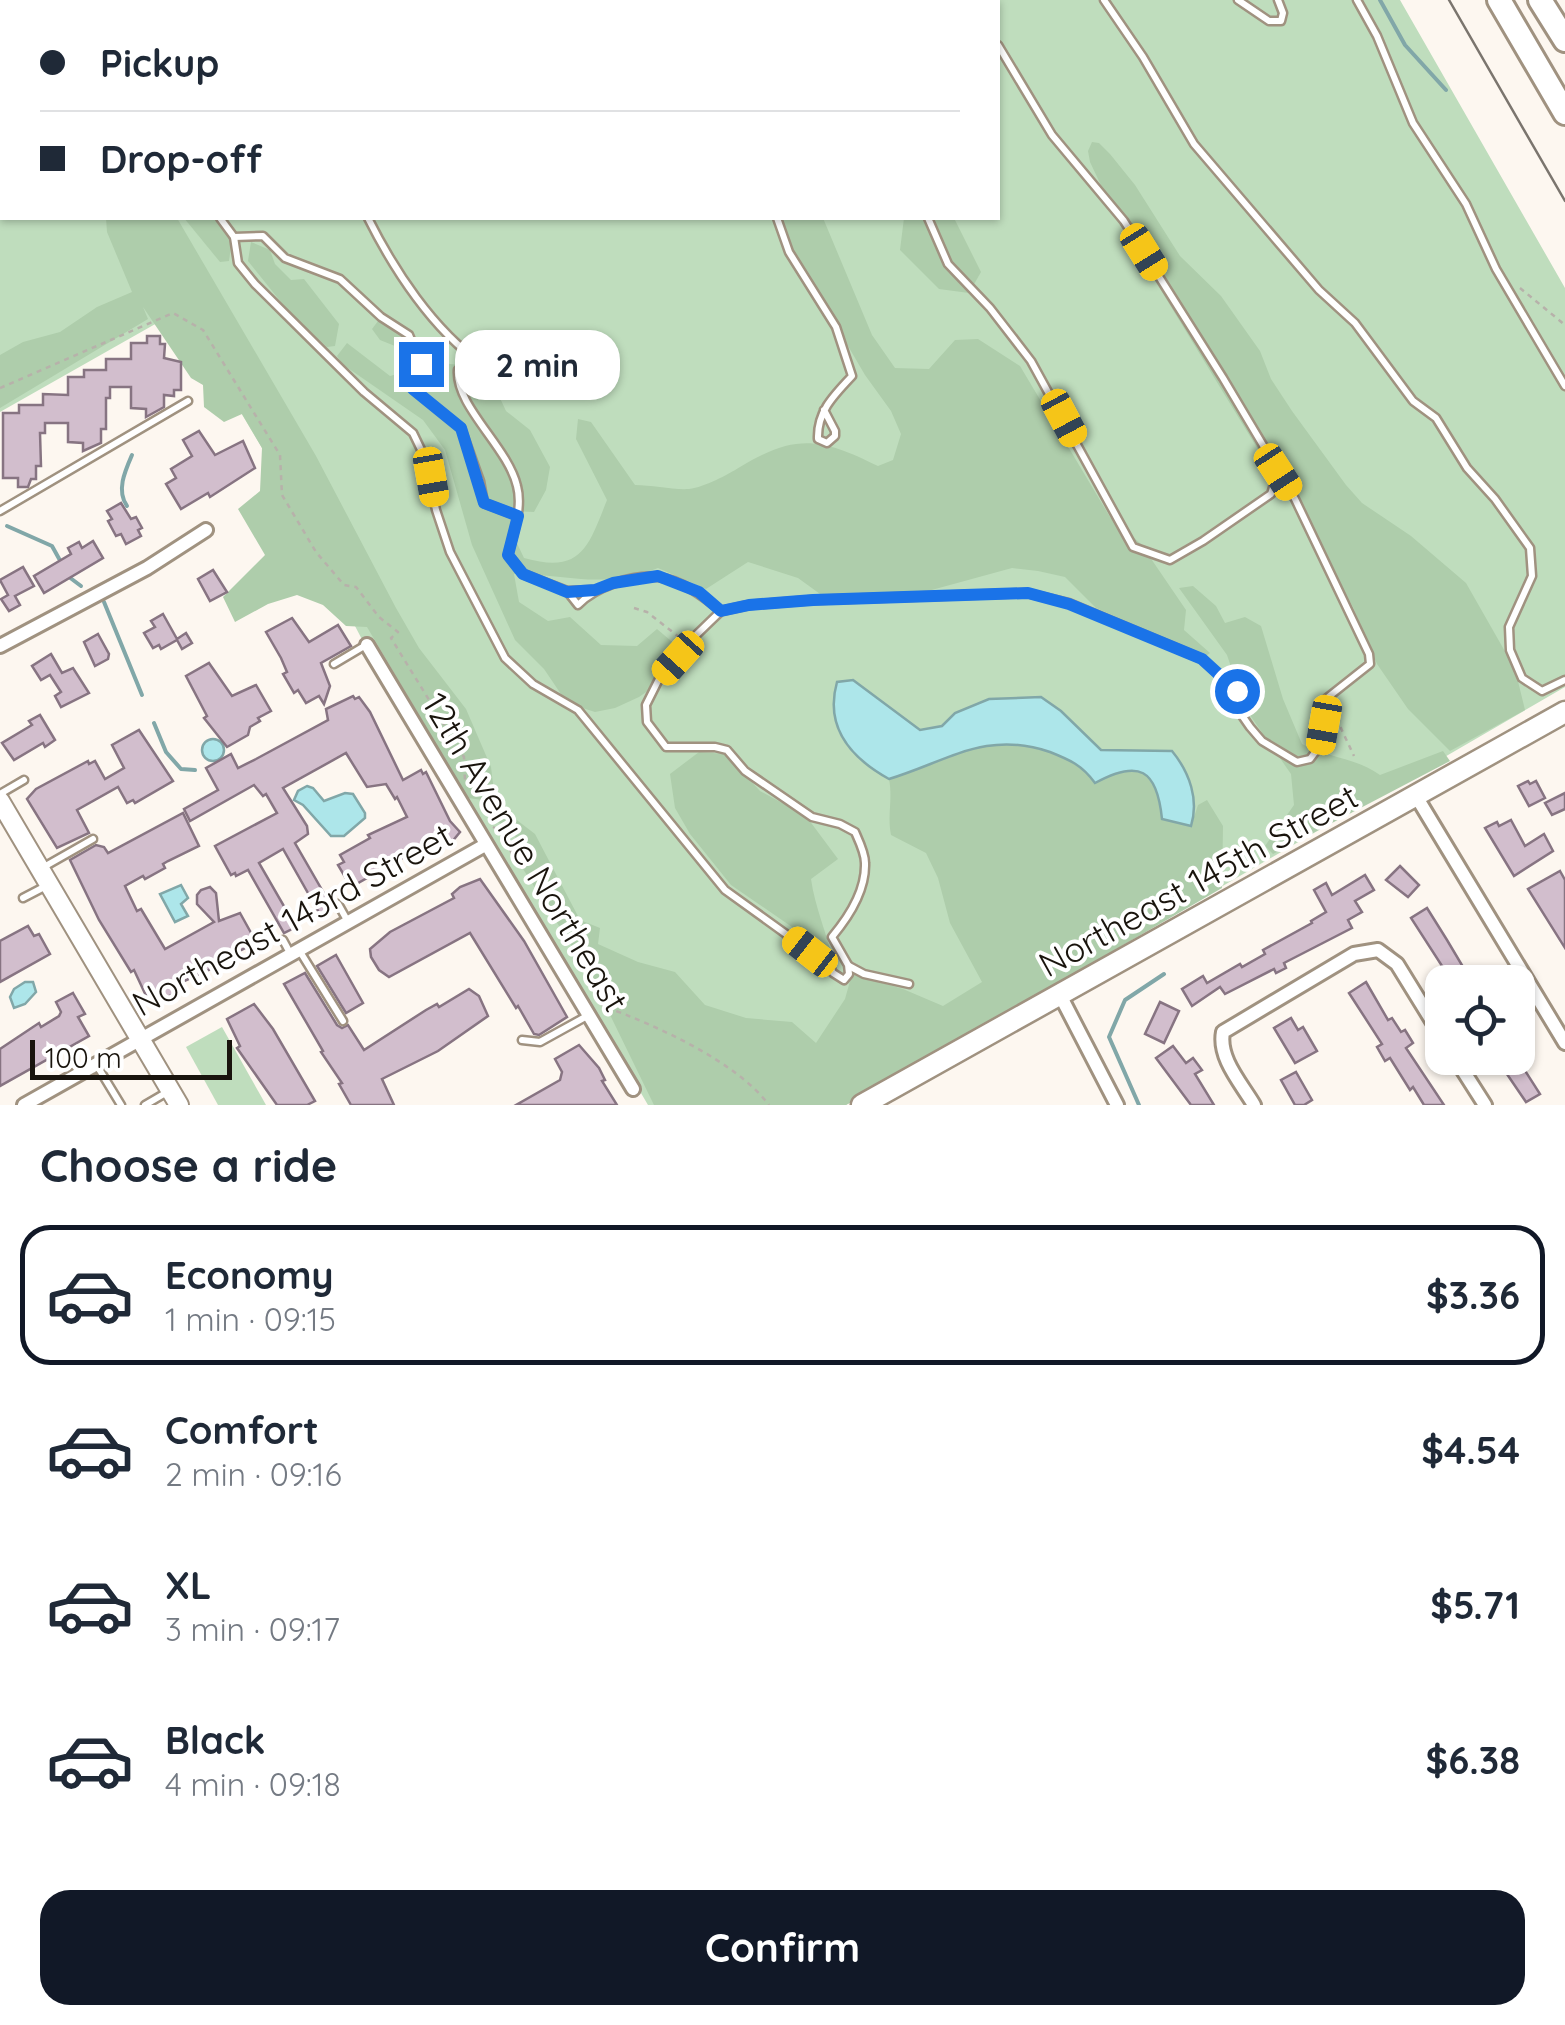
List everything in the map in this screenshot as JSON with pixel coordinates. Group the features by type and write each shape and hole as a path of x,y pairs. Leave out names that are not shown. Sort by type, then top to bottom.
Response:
{"highway":[{"path":"1499,0 1565,110"},
{"path":"1540,0 1565,40"}],"main road":[{"name":"Northeast 145th Street","path":"862,1105 1565,712"},
{"path":"0,797 175,1098"}],"street":[{"path":"0,646 147,568 206,530"},
{"name":"12th Avenue Northeast","path":"368,645 634,1090"},
{"path":"1416,796 1565,1043"},
{"name":"Northeast 143rd Street","path":"24,1105 290,947 348,921 485,845"},
{"path":"1254,1105 1225,1056 1222,1038 1228,1027 1354,954 1378,950 1397,964 1425,1009"},
{"path":"1060,994 1117,1105"},
{"path":"1465,1075 1484,1105"}],"lane":[{"path":"1104,0 1194,144 1310,280 1355,323 1413,401 1436,418 1467,468 1496,499 1530,548 1532,576 1509,627 1510,650 1522,678 1542,691 1565,680"},
{"path":"1238,0 1269,21 1281,21 1283,12 1278,0"},
{"path":"1357,0 1413,123 1466,204 1496,269 1565,386"},
{"path":"221,220 234,237 238,262 256,284 364,392 413,433 426,460 450,552 504,658 533,684 578,710 725,890 844,980 848,965 832,937 857,896 866,862 855,832 812,817 745,771 728,750 716,746 666,747 647,722 646,706 660,678 721,611 813,600 1028,593 1069,604 1202,659 1237,691 1241,714 1262,741 1298,762 1310,759 1320,747 1322,708 1327,698 1370,664 1369,654 1295,499 1224,378 1124,221 1052,135 1000,47"},
{"path":"369,220 430,314 465,352 482,364 458,370 456,384 500,449 518,486 518,516 508,555 523,574 567,592 658,576 699,592 721,611"},
{"path":"777,220 790,252 836,326 852,376 824,410 817,420 818,440 827,442 836,431 824,410"},
{"path":"929,220 948,264 990,308 1031,361 1133,547 1170,560 1270,494 1278,472"},
{"path":"234,237 264,236 286,258 340,279 381,317 409,335 421,364 411,379 413,389 461,428 484,503 518,516"},
{"path":"0,511 188,401"},
{"path":"567,592 578,605 595,590"},
{"path":"334,664 368,645"},
{"path":"0,797 24,780"},
{"path":"24,898 93,838"},
{"path":"338,904 348,921"},
{"path":"290,947 343,1021"},
{"path":"848,965 864,974 909,984"},
{"path":"522,1040 540,1042 588,1016"},
{"path":"96,1064 122,1105"},
{"path":"145,1105 175,1098"}],"path":[{"path":"0,388 173,313 203,330 280,455 282,495 316,552 344,585 356,587 379,617 398,632 392,638 464,757 464,780"},
{"path":"634,608 647,612 688,644"},
{"path":"1327,698 1354,756"},
{"path":"492,826 505,834 515,864"},
{"path":"572,960 578,962 603,1006 664,1029 756,1088 770,1105"}],"green space":[{"path":"1000,0 1400,0 1565,288 1565,687 846,1105 648,1105 468,798 367,649 262,448 180,310 0,412 0,220 1000,220"},
{"path":"1092,142 1099,143 1110,154 1135,185 1180,256 1221,296 1260,351 1271,379 1292,411 1346,485 1362,503 1411,536 1466,583 1515,669 1525,710 1450,751 1408,709 1377,664 1353,607 1319,546 1289,473 1262,456 1115,215 1090,162 1088,151"},
{"path":"106,220 178,220 316,456 419,648 466,709 491,767 494,792 509,814 535,834 580,920 600,928 598,944 638,962 675,972 705,1005 746,1018 792,1022 816,1043 845,999 852,974 943,1006 982,982 950,923 938,878 926,853 891,835 889,779 968,751 1006,744 1064,757 1095,783 1123,771 1143,773 1156,789 1163,819 1191,826 1198,805 1207,800 1223,826 1222,888 846,1105 654,1105 592,978 518,861 515,833 496,821 483,800 468,798 367,627 346,626 323,605 297,595 268,604 235,622 223,597 265,555 238,509 260,491 262,448 242,414 224,422 204,407 203,385 191,378 143,307 148,319 0,408 0,355 23,342 60,332 97,307 132,292 107,232"},
{"path":"186,220 215,220 232,239 229,261 220,262"},
{"path":"774,220 824,220 872,335 895,368 929,369 955,340 978,339 1020,366 1110,517 1141,544 1186,610 1184,630 1210,653 1206,656 1096,608 1065,577 1012,568 928,591 827,599 798,578 748,562 706,589 658,568 603,580 514,574 519,602 548,621 570,617 601,645 637,646 657,629 677,646 656,685 639,697 595,712 567,703 544,669 515,640 472,545 445,450 423,420 342,364 337,356 347,343 390,376 401,373 395,346 380,340 372,329 381,317 428,357 439,362 473,364 493,383 506,411 530,430 550,467 546,490 534,512 513,511 513,535 524,558 543,562 558,562 580,553 607,500 576,439 578,419 591,422 635,485 695,488 793,444 824,445 878,466 893,460 901,434 891,411 865,375"},
{"path":"904,220 955,220 981,272 969,293 939,289 900,250"},
{"path":"251,242 270,250 275,264 291,280 304,279 339,324 335,346 327,347 289,312 248,261"},
{"path":"1193,586 1216,606 1225,623 1245,617 1261,626 1283,699 1302,744 1380,775 1443,751 1450,761 1273,854 1265,846 1294,805 1291,774 1245,708 1227,655 1179,588"},
{"path":"699,752 726,754 760,791 806,816 838,859 811,879 833,961 731,885 690,834 675,808 670,774"},
{"path":"222,1027 266,1105 218,1105 186,1047"}],"water":[{"path":"853,680 920,730 942,726 955,713 989,699 1041,697 1101,750 1172,751 1191,787 1191,826 1162,819 1156,789 1143,773 1123,771 1095,783 1070,761 1027,746 1006,744 968,750 889,779 852,751 838,727 834,714 837,682"},
{"path":"209,739 217,739 224,750 217,761 209,761 202,754 202,746"},
{"path":"307,786 324,801 353,794 365,818 344,836 331,836 294,800 298,791"},
{"path":"181,885 188,898 181,904 188,916 175,922 160,894"},
{"path":"25,982 33,982 36,992 25,1004 14,1008 10,997"}],"building":[{"path":"147,336 160,336 160,344 165,344 164,358 181,362 181,390 174,390 174,396 164,395 164,407 146,417 146,409 131,408 131,387 110,387 101,443 83,451 83,443 68,442 68,423 45,423 45,433 40,433 41,466 36,466 36,479 31,479 28,487 18,487 18,478 3,478 3,413 19,413 19,405 43,405 43,394 68,395 68,377 84,377 84,370 106,370 106,359 131,359 131,343 147,343"},
{"path":"199,431 215,455 243,441 255,468 210,497 208,493 181,509 166,484 176,478 171,469 192,456 183,440"},
{"path":"121,503 142,528 138,530 141,536 126,544 108,521 112,519 107,511"},
{"path":"93,541 103,558 44,593 34,576 71,554 68,548 79,542 82,548"},
{"path":"23,567 34,586 15,596 20,605 9,611 1,599 8,595 0,580"},
{"path":"213,570 227,592 210,601 198,579"},
{"path":"163,614 177,639 186,633 192,643 182,649 177,640 161,649 159,645 153,648 144,633 155,627 151,621"},
{"path":"292,618 309,642 338,625 351,646 321,663 330,686 324,704 319,696 306,703 298,690 294,693 266,632"},
{"path":"98,634 109,654 108,659 95,666 84,642"},
{"path":"51,654 62,673 73,668 89,693 61,707 55,696 61,692 50,675 41,680 32,666"},
{"path":"209,663 232,696 256,685 271,711 258,718 260,721 250,727 248,735 227,747 204,718 207,716 186,676"},
{"path":"359,697 370,712 403,780 421,770 426,772 450,821 460,832 438,850 426,854 422,847 351,887 338,865 344,862 340,855 370,838 368,835 407,817 397,797 386,784 367,787 346,753 283,788 307,826 308,834 295,843 333,909 321,916 283,849 259,863 296,927 284,933 248,870 231,875 215,846 277,813 266,794 263,796 254,785 190,821 184,809 218,790 206,768 231,754 238,768 328,720 326,709"},
{"path":"40,715 55,740 14,760 2,743 32,725 29,721"},
{"path":"139,730 173,781 135,803 127,803 118,787 77,810 89,833 57,848 27,799 36,789 88,761 95,761 105,779 124,768 112,745"},
{"path":"1536,781 1545,798 1529,806 1518,786"},
{"path":"1565,793 1565,809 1552,815 1545,803"},
{"path":"183,813 199,846 163,864 165,868 145,879 143,876 125,886 137,911 141,909 165,949 214,922 197,904 197,895 210,887 216,893 219,921 240,913 255,940 220,961 222,964 182,982 183,987 176,993 153,1004 99,920 70,860 96,845 108,853"},
{"path":"1511,820 1525,846 1544,834 1553,851 1514,876 1485,828"},
{"path":"1400,866 1419,885 1408,897 1386,880"},
{"path":"1560,871 1565,880 1565,948 1528,889"},
{"path":"1365,875 1374,890 1355,901 1362,912 1348,920 1352,928 1284,963 1286,968 1276,973 1274,969 1225,994 1220,987 1192,1006 1182,989 1203,976 1207,983 1240,964 1242,967 1265,954 1263,950 1312,923 1326,912 1314,890 1326,883 1332,895"},
{"path":"480,879 524,941 567,1017 539,1035 534,1034 516,1008 470,933 389,977 371,957 370,949 390,932 454,898 452,894 460,887"},
{"path":"1427,908 1462,965 1441,965 1411,918"},
{"path":"28,926 34,936 39,934 50,954 0,982 0,941"},
{"path":"336,955 363,1003 346,1013 317,966"},
{"path":"305,973 337,1025 348,1025 364,1050 426,1010 437,1004 439,1007 469,989 479,996 488,1016 438,1051 382,1079 394,1105 351,1105 284,984"},
{"path":"1366,982 1388,1020 1392,1018 1401,1032 1405,1030 1413,1043 1406,1048 1444,1105 1424,1105 1390,1058 1385,1061 1377,1047 1382,1044 1349,993"},
{"path":"73,993 85,1014 78,1017 89,1036 0,1086 0,1049 39,1023 41,1027 59,1016 56,1002"},
{"path":"1160,1002 1179,1011 1164,1043 1145,1034"},
{"path":"254,1004 315,1101 307,1105 277,1105 237,1048 240,1046 227,1019"},
{"path":"1291,1018 1298,1030 1303,1027 1317,1051 1295,1063 1274,1028"},
{"path":"579,1045 599,1068 617,1105 516,1105 560,1080 562,1072 555,1059"},
{"path":"1173,1046 1186,1063 1193,1058 1202,1070 1195,1074 1214,1105 1191,1105 1156,1058"},
{"path":"1296,1072 1312,1100 1304,1105 1295,1105 1281,1080"},
{"path":"1508,1075 1528,1075 1540,1094 1526,1102"}],"waterway":[{"path":"1380,0 1405,45 1446,90"},
{"path":"127,506 122,487 132,455"},
{"path":"7,526 52,546 62,564"},
{"path":"69,577 81,586"},
{"path":"104,602 142,695"},
{"path":"154,723 166,752 181,769 195,770"},
{"path":"1139,1105 1109,1037 1125,1000 1164,974"}],"tram line":[{"path":"1449,0 1565,201"}],"route":[{"path":"421,364 411,379 413,389 461,428 484,503 518,516 508,555 523,574 567,592 658,576 699,592 721,611 813,600 1028,593 1069,604 1202,659 1237,691"}]}
